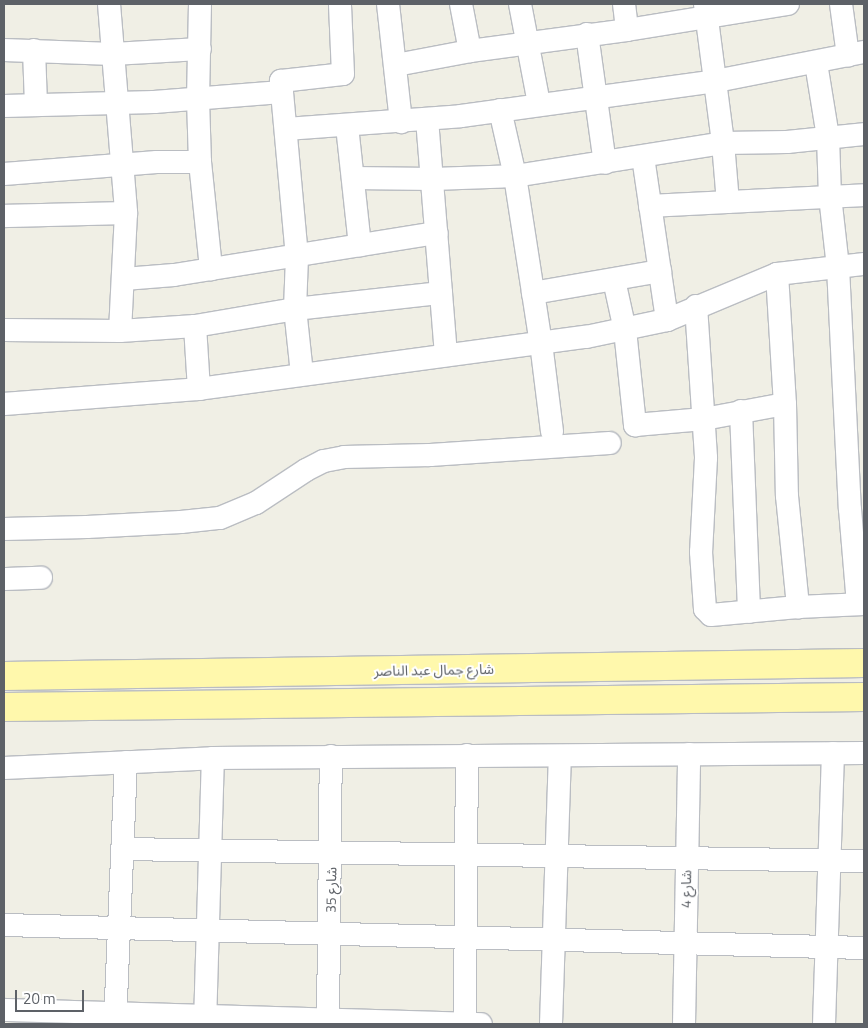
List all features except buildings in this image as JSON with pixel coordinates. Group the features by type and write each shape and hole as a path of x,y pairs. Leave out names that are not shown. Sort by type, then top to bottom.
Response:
{"main road":[{"name":"شارع جمال عبد الناصر","path":"4,676 864,664"},
{"path":"4,707 864,698"}],"street":[{"path":"109,4 126,213 120,331"},
{"path":"200,4 198,99 200,162 211,270"},
{"path":"302,374 295,309 297,257 281,81 343,74 340,4"},
{"path":"388,4 401,122"},
{"path":"461,4 470,51"},
{"path":"520,4 539,104"},
{"path":"624,4 628,30"},
{"path":"286,129 401,122 500,110 716,81 856,54 841,4"},
{"path":"396,65 527,42 628,30 706,10 780,5"},
{"path":"706,10 723,142 728,202"},
{"path":"587,34 605,163"},
{"path":"4,50 113,54 200,49"},
{"path":"34,50 36,104"},
{"path":"696,306 706,458 701,552 705,609 711,615 798,607 861,604 855,441 830,196 828,137 816,62"},
{"path":"4,106 198,99 282,92"},
{"path":"500,110 515,176 541,343 552,431"},
{"path":"427,119 438,234 446,354"},
{"path":"347,126 360,245"},
{"path":"353,178 432,179 515,176 642,157 723,142 787,142 864,134"},
{"path":"642,157 667,320"},
{"path":"4,174 122,165 200,162"},
{"path":"650,206 864,195"},
{"path":"4,216 126,213"},
{"path":"124,279 211,270 438,234"},
{"path":"4,404 198,389 625,330 667,320 696,306 776,274 864,264"},
{"path":"533,293 614,280 660,270"},
{"path":"776,274 785,404 787,496 798,607"},
{"path":"614,280 625,330 635,425 704,419 785,404"},
{"path":"4,330 120,331 194,326 295,309 441,293"},
{"path":"194,326 198,389"},
{"path":"741,411 749,612"},
{"path":"4,529 87,527 220,518 256,503 306,470 324,462 344,457 430,456 610,444"},
{"path":"4,579 40,578"},
{"path":"824,1024 834,753"},
{"path":"4,768 213,758 467,755 560,757 864,753"},
{"name":"شارع 4","path":"684,1024 689,754"},
{"path":"465,1024 467,755"},
{"name":"شارع 35","path":"328,1022 332,852 331,756"},
{"path":"551,1024 560,757"},
{"path":"205,1020 213,758"},
{"path":"115,1019 126,762"},
{"path":"122,849 864,861"},
{"path":"4,925 864,948"},
{"path":"4,1010 115,1019 481,1024"}]}
